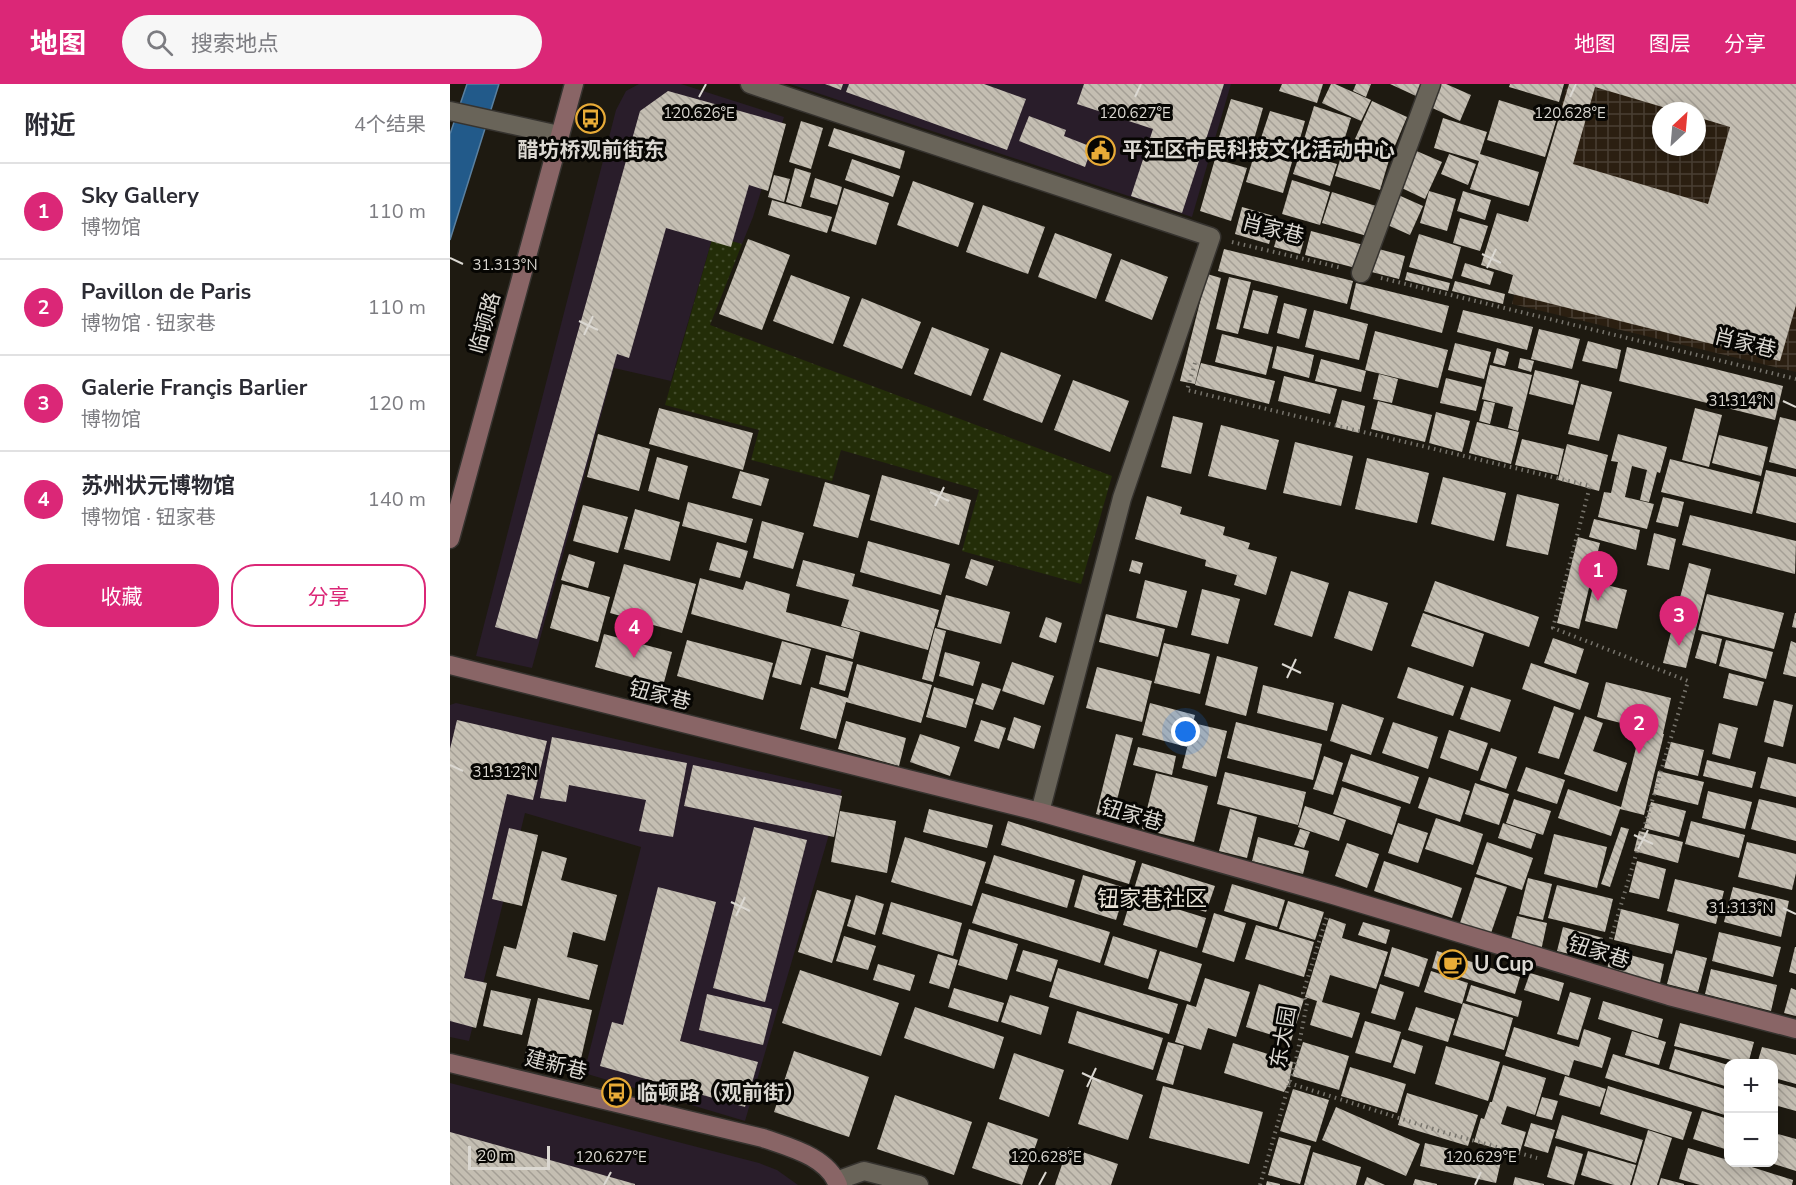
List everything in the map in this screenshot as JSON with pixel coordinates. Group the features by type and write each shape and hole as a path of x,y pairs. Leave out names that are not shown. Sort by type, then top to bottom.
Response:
{"street":[{"name":"临顿路","path":"450,539 574,84"},
{"name":"肖家巷","path":"750,84 1211,237"},
{"path":"1361,273 1431,84"},
{"path":"450,111 560,135"},
{"path":"1040,812 1122,498 1211,237"},
{"name":"钮家巷","path":"450,665 1040,812 1333,895 1599,976 1796,1029"},
{"name":"建新巷","path":"450,1062 763,1138 805,1154 823,1166 837,1183 864,1171 919,1185"}],"path":[{"name":"肖家巷","path":"1211,237 1796,379"},
{"path":"1197,356 1187,390 1590,486 1553,628 1688,681 1599,976"},
{"name":"东大园","path":"1260,1185 1296,1060 1307,1003 1303,993 1333,895"},
{"path":"1289,1083 1537,1158"}],"shaded area":[{"path":"639,84 681,84 784,117 753,217 742,244 713,236 671,381 614,368 532,668 476,656 616,110 626,91"},
{"name":"平江区市民科技文化活动中心","path":"790,84 1231,84 1192,217"},
{"path":"1567,84 1796,84 1796,372 1512,304"},
{"path":"456,703 842,790 745,1121 584,1073 641,847 525,813 469,1041 450,1037 450,705"},
{"path":"450,1083 759,1163 777,1170 798,1185 450,1185"}],"green space":[{"path":"713,236 742,244 710,325 1112,476 1081,584 962,551 979,490 841,450 832,481 751,460 759,430 665,405"}],"water":[{"path":"467,84 499,84 450,240 450,134"}],"building":[{"path":"825,84 843,84 841,90"},
{"path":"849,84 984,84 1026,99 1007,150 846,92"},
{"path":"1084,84 1224,84 1182,213 1131,196 1153,129 1077,104"},
{"path":"1282,84 1323,84 1317,103 1279,91"},
{"path":"1331,84 1371,100 1361,121 1322,103"},
{"path":"1356,84 1371,84 1366,97 1353,91"},
{"path":"1390,84 1422,84 1416,96"},
{"path":"1430,84 1446,84 1471,95 1460,121 1422,103"},
{"path":"1510,84 1564,84 1559,102 1509,87"},
{"path":"1569,84 1796,84 1796,305 1780,361 1508,293 1513,275 1481,265 1497,213 1528,222","holes":["1595,87 1652,104 1652,102 1706,102 1706,120 1730,127 1708,204 1573,164"]},
{"path":"668,91 786,124 768,191 749,185 731,247 666,228 629,358 617,354 537,639 495,627 640,111"},
{"path":"1231,99 1263,108 1249,157 1216,147"},
{"path":"1499,100 1557,118 1545,157 1487,140"},
{"path":"1372,101 1407,117 1391,155 1355,139"},
{"path":"1314,106 1351,118 1339,157 1302,146"},
{"path":"1270,111 1305,121 1297,149 1261,138"},
{"path":"1029,116 1066,130 1064,136 1092,147 1085,167 1019,141"},
{"path":"1443,118 1487,132 1480,154 1539,172 1529,206 1470,189 1479,161 1434,148"},
{"path":"801,121 823,128 811,169 789,162"},
{"path":"834,128 905,151 900,169 828,146"},
{"path":"1405,146 1442,162 1425,199 1389,182"},
{"path":"1344,147 1389,160 1380,190 1335,176"},
{"path":"1255,152 1292,162 1283,193 1246,182"},
{"path":"1300,153 1337,164 1330,186 1293,174"},
{"path":"1449,154 1476,164 1468,185 1441,174"},
{"path":"852,159 900,176 893,197 845,180"},
{"path":"1215,159 1247,168 1231,221 1200,211"},
{"path":"795,168 811,173 801,207 786,202"},
{"path":"774,175 790,179 784,202 768,197"},
{"path":"815,178 842,187 837,205 810,197"},
{"path":"1292,180 1330,192 1320,225 1282,214"},
{"path":"913,181 974,203 958,247 897,225"},
{"path":"844,188 889,203 876,245 831,231"},
{"path":"1387,190 1423,206 1410,235 1374,219"},
{"path":"1429,191 1456,199 1447,231 1420,223"},
{"path":"1463,191 1491,200 1485,220 1457,211"},
{"path":"1332,192 1376,206 1367,236 1322,223"},
{"path":"772,200 832,217 827,233 768,215"},
{"path":"983,205 1045,227 1028,274 966,252"},
{"path":"1242,207 1277,217 1269,244 1235,234"},
{"path":"1460,218 1488,226 1480,251 1453,243"},
{"path":"1280,226 1306,233 1300,254 1274,247"},
{"path":"1311,231 1405,256 1399,279 1305,255"},
{"path":"1055,233 1112,254 1096,299 1038,277"},
{"path":"1419,234 1461,247 1452,279 1409,267"},
{"path":"748,239 790,255 762,330 719,314"},
{"path":"1224,249 1353,281 1347,304 1218,271"},
{"path":"1121,259 1168,277 1152,320 1105,301"},
{"path":"1465,263 1494,272 1490,285 1461,276"},
{"path":"1407,272 1450,283 1448,291 1405,280"},
{"path":"1207,274 1221,278 1195,384 1180,381"},
{"path":"791,275 850,297 833,344 773,321"},
{"path":"1229,277 1251,282 1238,334 1216,329"},
{"path":"1455,281 1505,294 1503,304 1452,291"},
{"path":"1356,283 1449,306 1442,333 1350,309"},
{"path":"1253,290 1278,296 1268,334 1243,328"},
{"path":"862,298 921,322 902,369 843,346"},
{"path":"1284,303 1307,309 1299,339 1277,333"},
{"path":"1314,310 1368,324 1359,360 1305,347"},
{"path":"1463,310 1533,327 1527,350 1457,332"},
{"path":"932,327 989,349 971,396 914,374"},
{"path":"1539,329 1580,339 1572,369 1531,359"},
{"path":"1375,331 1448,350 1438,388 1365,370"},
{"path":"1222,334 1273,347 1266,375 1215,362"},
{"path":"1588,341 1621,350 1617,369 1582,361"},
{"path":"1455,343 1491,352 1484,379 1448,370"},
{"path":"1277,346 1314,355 1309,378 1272,368"},
{"path":"1627,347 1783,386 1775,420 1619,381"},
{"path":"1497,348 1509,352 1505,366 1493,363"},
{"path":"1001,352 1061,375 1042,423 983,400"},
{"path":"1520,358 1534,361 1531,372 1518,368"},
{"path":"1321,359 1366,371 1361,392 1315,381"},
{"path":"1201,363 1275,381 1269,404 1195,385"},
{"path":"1490,365 1532,375 1518,431 1508,428 1513,407 1482,399"},
{"path":"1535,370 1579,381 1573,405 1529,394"},
{"path":"1379,374 1398,379 1392,403 1373,399"},
{"path":"1284,376 1337,389 1330,414 1278,401"},
{"path":"1446,378 1482,387 1476,411 1440,403"},
{"path":"1073,380 1129,401 1110,452 1054,430"},
{"path":"1581,384 1612,392 1599,441 1568,434"},
{"path":"1342,400 1365,406 1359,433 1335,427"},
{"path":"1378,401 1432,415 1425,442 1371,429"},
{"path":"1484,401 1495,403 1490,424 1479,421"},
{"path":"659,408 753,433 743,470 649,444"},
{"path":"1695,408 1722,415 1709,467 1682,460"},
{"path":"1436,412 1470,421 1462,452 1429,443"},
{"path":"1173,416 1203,423 1191,474 1161,467"},
{"path":"1780,417 1796,421 1796,469 1769,462"},
{"path":"1477,422 1519,432 1511,464 1469,453"},
{"path":"1221,425 1279,440 1266,490 1208,476"},
{"path":"598,434 650,449 639,491 587,477"},
{"path":"1618,434 1667,447 1649,502 1640,500 1647,470 1632,466 1625,497 1654,504 1647,529 1598,517 1604,492 1611,493 1618,462 1611,461"},
{"path":"1719,435 1768,447 1761,476 1712,463"},
{"path":"1522,439 1564,449 1558,475 1515,465"},
{"path":"1295,442 1353,456 1341,506 1283,493"},
{"path":"1567,444 1608,455 1599,491 1558,480"},
{"path":"657,457 688,466 679,500 648,491"},
{"path":"1367,458 1429,473 1417,523 1355,509"},
{"path":"1670,459 1760,482 1752,514 1661,492"},
{"path":"1766,470 1796,477 1796,523 1756,513"},
{"path":"740,471 769,479 761,506 732,498"},
{"path":"882,475 971,500 959,545 870,520"},
{"path":"1443,477 1506,493 1494,541 1431,524"},
{"path":"825,482 870,495 858,538 813,526"},
{"path":"1517,494 1559,504 1548,555 1506,546"},
{"path":"1147,496 1182,507 1180,514 1225,527 1223,535 1250,543 1248,549 1277,557 1266,595 1234,585 1237,575 1205,566 1206,560 1135,539"},
{"path":"1663,497 1684,502 1678,527 1656,522"},
{"path":"688,502 753,519 746,543 682,526"},
{"path":"583,505 628,517 618,553 573,541"},
{"path":"635,509 680,522 670,561 624,549"},
{"path":"1690,515 1796,541 1795,574 1682,545"},
{"path":"1594,519 1640,530 1636,550 1589,537"},
{"path":"762,521 804,533 793,569 753,558"},
{"path":"1654,533 1676,539 1669,570 1647,565"},
{"path":"1578,537 1600,543 1579,629 1557,623"},
{"path":"868,541 950,564 941,595 860,572"},
{"path":"717,542 748,551 740,578 709,570"},
{"path":"569,554 595,562 588,588 561,580"},
{"path":"971,559 994,566 987,586 965,578"},
{"path":"803,560 855,574 852,586 939,610 928,650 841,626 849,600 796,586"},
{"path":"1132,560 1143,563 1140,574 1129,571"},
{"path":"1689,563 1711,569 1686,668 1663,663"},
{"path":"624,564 696,584 682,633 610,613"},
{"path":"1291,571 1329,583 1312,637 1274,625"},
{"path":"700,578 743,590 746,581 790,594 786,612 860,632 853,659 691,614"},
{"path":"1145,580 1187,591 1177,628 1136,618"},
{"path":"1435,581 1539,617 1529,647 1424,611"},
{"path":"1594,582 1627,590 1617,629 1585,621"},
{"path":"562,584 610,597 598,642 550,628"},
{"path":"1202,589 1240,599 1228,644 1191,635"},
{"path":"1349,591 1388,603 1372,651 1334,638"},
{"path":"1707,594 1784,613 1774,649 1698,630"},
{"path":"946,595 1010,612 1001,644 937,627"},
{"path":"1423,613 1484,634 1473,667 1411,646"},
{"path":"1796,613 1796,628 1792,627"},
{"path":"1106,614 1165,629 1158,657 1099,642"},
{"path":"1046,617 1062,623 1056,643 1039,637"},
{"path":"935,628 946,631 933,682 922,679"},
{"path":"604,634 672,652 663,686 595,667"},
{"path":"1702,634 1722,639 1716,664 1695,658"},
{"path":"1553,638 1584,649 1576,674 1544,663"},
{"path":"687,640 773,663 763,700 677,676"},
{"path":"1726,640 1773,652 1766,679 1719,666"},
{"path":"782,641 811,649 801,685 772,677"},
{"path":"1791,641 1796,643 1796,677 1783,674"},
{"path":"1164,643 1210,654 1200,694 1154,683"},
{"path":"945,652 980,662 973,686 939,676"},
{"path":"826,655 853,662 845,691 819,684"},
{"path":"1217,656 1258,667 1246,716 1205,705"},
{"path":"1012,662 1054,676 1044,705 1002,691"},
{"path":"1531,663 1589,683 1580,710 1522,689"},
{"path":"857,664 932,685 921,723 846,702 836,739 800,729 811,687 848,698"},
{"path":"1097,667 1152,681 1142,722 1086,708"},
{"path":"1408,667 1464,686 1453,716 1397,698"},
{"path":"1729,673 1764,682 1757,706 1723,698"},
{"path":"1606,682 1671,698 1644,815 1620,809 1611,836 1558,818 1568,789 1621,807 1641,728 1597,717"},
{"path":"982,683 1001,689 993,710 975,704"},
{"path":"1263,685 1334,703 1327,731 1257,713"},
{"path":"934,687 974,699 966,728 926,717"},
{"path":"1471,687 1511,700 1500,732 1460,719"},
{"path":"1774,700 1793,705 1783,747 1764,742"},
{"path":"1150,703 1195,715 1193,723 1227,731 1216,777 1182,768 1189,740 1187,747 1142,735"},
{"path":"1342,704 1384,718 1371,755 1330,741"},
{"path":"1554,706 1574,713 1559,759 1538,753"},
{"path":"1585,716 1603,723 1593,751 1627,763 1617,792 1564,774"},
{"path":"1014,717 1041,726 1034,749 1007,740"},
{"path":"457,720 547,741 533,800 507,794 464,978 487,983 476,1028 450,1021 450,749"},
{"path":"981,720 1006,728 999,749 974,741"},
{"path":"846,721 906,738 899,766 838,749"},
{"path":"1236,722 1322,744 1313,780 1227,758"},
{"path":"1393,722 1438,737 1428,769 1382,753"},
{"path":"1719,723 1738,728 1730,759 1712,754"},
{"path":"1449,730 1488,743 1478,771 1440,758"},
{"path":"920,734 960,747 950,776 910,762"},
{"path":"1116,734 1133,738 1112,819 1096,814"},
{"path":"552,737 687,763 673,837 639,831 646,800 569,785 566,802 540,798"},
{"path":"1671,742 1704,750 1698,776 1664,768"},
{"path":"1138,747 1176,756 1172,775 1133,765"},
{"path":"1491,748 1517,757 1506,789 1480,780"},
{"path":"1351,754 1419,777 1410,804 1342,781"},
{"path":"1324,756 1343,763 1333,795 1313,789"},
{"path":"1768,757 1796,764 1796,797 1760,788"},
{"path":"1707,760 1756,772 1752,788 1703,776"},
{"path":"693,765 842,796 834,837 684,806"},
{"path":"1526,767 1565,780 1557,804 1517,791"},
{"path":"1658,771 1704,782 1698,805 1653,794"},
{"path":"1225,772 1306,792 1298,825 1217,804"},
{"path":"1156,773 1208,786 1194,842 1142,829"},
{"path":"1429,777 1470,791 1460,822 1418,808"},
{"path":"1475,783 1509,794 1499,825 1465,814"},
{"path":"1342,787 1401,807 1392,835 1333,814"},
{"path":"1708,791 1752,802 1745,829 1702,818"},
{"path":"1514,799 1551,811 1543,835 1506,823"},
{"path":"1759,799 1796,808 1796,841 1751,829"},
{"path":"1651,802 1686,811 1679,837 1644,828"},
{"path":"1305,806 1346,820 1339,841 1298,827"},
{"path":"929,809 993,825 987,848 923,832"},
{"path":"1230,809 1257,817 1247,858 1219,851"},
{"path":"840,811 896,821 887,873 831,862"},
{"path":"1436,818 1483,834 1473,865 1425,849"},
{"path":"1008,821 1136,861 1129,884 1001,845"},
{"path":"1691,821 1745,835 1739,858 1685,844"},
{"path":"1398,823 1428,833 1418,863 1388,853"},
{"path":"1503,823 1536,834 1531,849 1498,838"},
{"path":"754,827 807,840 765,1002 713,988"},
{"path":"1621,827 1629,829 1610,887 1601,884"},
{"path":"509,828 538,835 522,906 492,899"},
{"path":"1300,829 1310,832 1304,848 1294,845"},
{"path":"1639,831 1683,842 1678,863 1634,851"},
{"path":"1554,834 1607,847 1597,888 1544,874"},
{"path":"905,837 986,862 972,906 891,882"},
{"path":"1258,837 1309,851 1303,874 1252,861"},
{"path":"1487,842 1533,858 1522,890 1476,874"},
{"path":"1747,842 1796,854 1796,873 1792,890 1738,877"},
{"path":"1347,843 1379,854 1367,888 1335,876"},
{"path":"542,851 567,858 561,880 617,895 605,941 573,932 567,957 598,965 589,1000 496,976 504,946 516,949"},
{"path":"994,855 1075,880 1067,908 985,883"},
{"path":"1384,861 1462,888 1452,918 1374,891"},
{"path":"1637,861 1666,869 1659,899 1629,892"},
{"path":"1142,863 1215,886 1206,912 1134,889"},
{"path":"1083,875 1126,888 1116,920 1074,907"},
{"path":"1475,877 1507,887 1490,936 1459,926"},
{"path":"1528,878 1552,884 1543,920 1519,914"},
{"path":"1675,879 1724,891 1716,924 1667,911"},
{"path":"1232,884 1285,900 1277,927 1224,911"},
{"path":"1557,885 1613,899 1605,932 1548,918"},
{"path":"658,887 716,902 680,1041 758,1062 745,1107 600,1066 612,1022 623,1025"},
{"path":"1733,887 1789,901 1781,937 1724,922"},
{"path":"817,890 851,900 832,963 798,952"},
{"path":"982,893 1110,932 1100,963 972,923"},
{"path":"856,895 884,904 875,935 847,926"},
{"path":"1132,895 1206,918 1197,948 1123,925"},
{"path":"1288,901 1324,912 1315,940 1279,929"},
{"path":"891,902 962,923 953,956 882,934"},
{"path":"1621,909 1679,924 1672,954 1614,940"},
{"path":"1214,913 1246,923 1234,962 1202,952"},
{"path":"1517,916 1547,923 1541,951 1510,943"},
{"path":"1329,918 1346,924 1342,938 1388,952 1376,989 1330,975 1322,1002 1360,1013 1352,1038 1310,1025 1317,1001 1305,997"},
{"path":"1363,922 1390,930 1386,944 1358,935"},
{"path":"1256,925 1314,942 1304,977 1245,959"},
{"path":"1563,927 1603,938 1598,961 1557,951"},
{"path":"969,929 1018,944 1007,980 958,965"},
{"path":"1719,932 1781,947 1773,977 1712,961"},
{"path":"844,936 876,946 868,970 836,961"},
{"path":"1113,936 1157,950 1148,979 1104,965"},
{"path":"1392,947 1428,959 1419,987 1384,976"},
{"path":"1796,947 1796,974 1789,972"},
{"path":"1023,950 1058,960 1051,982 1016,971"},
{"path":"1611,950 1664,964 1660,983 1607,970"},
{"path":"1676,950 1707,958 1698,992 1667,984"},
{"path":"1160,951 1202,964 1190,1002 1148,989"},
{"path":"1437,951 1520,977 1515,994 1432,968"},
{"path":"938,954 958,960 949,989 929,983"},
{"path":"878,964 915,975 910,991 873,980"},
{"path":"1058,968 1178,1004 1169,1034 1049,997"},
{"path":"1711,969 1777,985 1771,1011 1705,994"},
{"path":"800,970 899,1003 881,1056 782,1023"},
{"path":"1431,971 1468,983 1462,1004 1424,992"},
{"path":"1530,973 1564,983 1559,1001 1524,990"},
{"path":"1205,978 1250,992 1236,1037 1208,1028 1201,1050 1175,1042 1187,1004 1196,1007"},
{"path":"1259,984 1304,999 1291,1041 1246,1027"},
{"path":"1380,984 1404,992 1395,1020 1371,1013"},
{"path":"1471,985 1522,1001 1518,1017 1466,1001"},
{"path":"954,988 1004,1003 998,1022 948,1007"},
{"path":"1791,988 1796,990 1796,1016 1784,1013"},
{"path":"491,990 531,999 522,1035 483,1026"},
{"path":"1570,992 1591,998 1578,1040 1557,1034"},
{"path":"707,994 772,1009 763,1045 699,1030"},
{"path":"1010,995 1049,1007 1041,1035 1001,1022"},
{"path":"538,998 592,1010 578,1072 524,1060"},
{"path":"1603,1001 1663,1019 1658,1038 1598,1019"},
{"path":"1463,1003 1513,1018 1504,1050 1453,1035"},
{"path":"915,1007 1004,1037 994,1069 904,1038"},
{"path":"1416,1007 1455,1019 1448,1042 1408,1030"},
{"path":"1077,1011 1163,1038 1153,1070 1068,1043"},
{"path":"1365,1021 1401,1032 1391,1063 1355,1053"},
{"path":"1680,1023 1754,1042 1749,1059 1727,1059 1674,1046"},
{"path":"1514,1027 1579,1047 1584,1029 1611,1038 1602,1068 1574,1060 1569,1076 1505,1056"},
{"path":"1632,1031 1666,1042 1659,1065 1625,1055"},
{"path":"1402,1039 1423,1046 1415,1074 1393,1067"},
{"path":"1168,1042 1184,1046 1173,1085 1156,1080"},
{"path":"1303,1042 1349,1056 1339,1090 1292,1076"},
{"path":"1233,1043 1293,1062 1289,1083 1284,1092 1224,1073"},
{"path":"1446,1046 1500,1062 1488,1101 1435,1084"},
{"path":"1762,1047 1796,1055 1796,1084 1778,1079 1778,1059 1758,1059"},
{"path":"1675,1049 1724,1064 1724,1086 1669,1069"},
{"path":"794,1051 869,1077 849,1137 774,1112"},
{"path":"1014,1053 1064,1070 1049,1117 999,1099"},
{"path":"1613,1054 1724,1089 1724,1115 1605,1078"},
{"path":"1503,1065 1546,1078 1535,1115 1507,1106 1501,1124 1526,1132 1519,1155 1474,1142 1481,1118 1484,1119 1490,1102 1492,1102"},
{"path":"1350,1067 1406,1084 1397,1113 1341,1096"},
{"path":"1565,1076 1606,1089 1600,1107 1559,1095"},
{"path":"1093,1077 1143,1095 1128,1140 1078,1124"},
{"path":"1778,1083 1796,1088 1796,1111 1778,1106"},
{"path":"1163,1086 1263,1112 1249,1164 1149,1138"},
{"path":"1608,1086 1692,1112 1683,1140 1600,1114"},
{"path":"1293,1089 1329,1100 1316,1142 1280,1131"},
{"path":"1407,1093 1478,1115 1468,1146 1398,1125"},
{"path":"895,1095 972,1122 954,1175 877,1149"},
{"path":"1542,1097 1558,1101 1552,1120 1536,1116"},
{"path":"1336,1107 1420,1144 1406,1176 1322,1140"},
{"path":"1702,1111 1724,1118 1724,1149 1693,1139"},
{"path":"1562,1115 1643,1140 1636,1163 1555,1138"},
{"path":"988,1122 1038,1139 1022,1185 972,1168"},
{"path":"1531,1123 1555,1130 1548,1153 1524,1146"},
{"path":"1648,1130 1672,1138 1657,1185 1632,1185"},
{"path":"450,1132 635,1184 635,1185 450,1185"},
{"path":"1778,1134 1796,1139 1796,1171 1778,1165"},
{"path":"1279,1137 1311,1146 1300,1184 1268,1175"},
{"path":"1425,1143 1501,1161 1496,1183 1420,1166"},
{"path":"1556,1146 1583,1154 1574,1185 1547,1177"},
{"path":"1068,1147 1118,1164 1111,1185 1055,1185"},
{"path":"1688,1148 1724,1159 1724,1167 1752,1167 1793,1180 1792,1185 1700,1185 1679,1179"},
{"path":"1588,1151 1636,1165 1630,1185 1614,1185 1581,1175"},
{"path":"1313,1152 1361,1167 1356,1185 1304,1185"},
{"path":"1367,1177 1385,1185 1364,1185"},
{"path":"1515,1177 1544,1184 1544,1185 1513,1185"},
{"path":"1661,1178 1684,1184 1684,1185 1659,1185"},
{"path":"1415,1179 1437,1184 1437,1185 1413,1185"},
{"path":"1267,1181 1280,1184 1280,1185 1266,1185"}],"place":[{"name":"醋坊桥观前街东","path":"591,119"},
{"name":"平江区市民科技文化活动中心","path":"1101,150"},
{"name":"Sky Gallery","path":"1598,601"},
{"name":"Galerie Françis Barlier","path":"1679,646"},
{"name":"苏州状元博物馆","path":"634,658"},
{"name":"Pavillon de Paris","path":"1639,754"},
{"name":"U Cup","path":"1453,964"},
{"name":"临顿路（观前街）","path":"616,1093"}],"district":[{"name":"钮家巷社区","path":"1152,898"}]}
